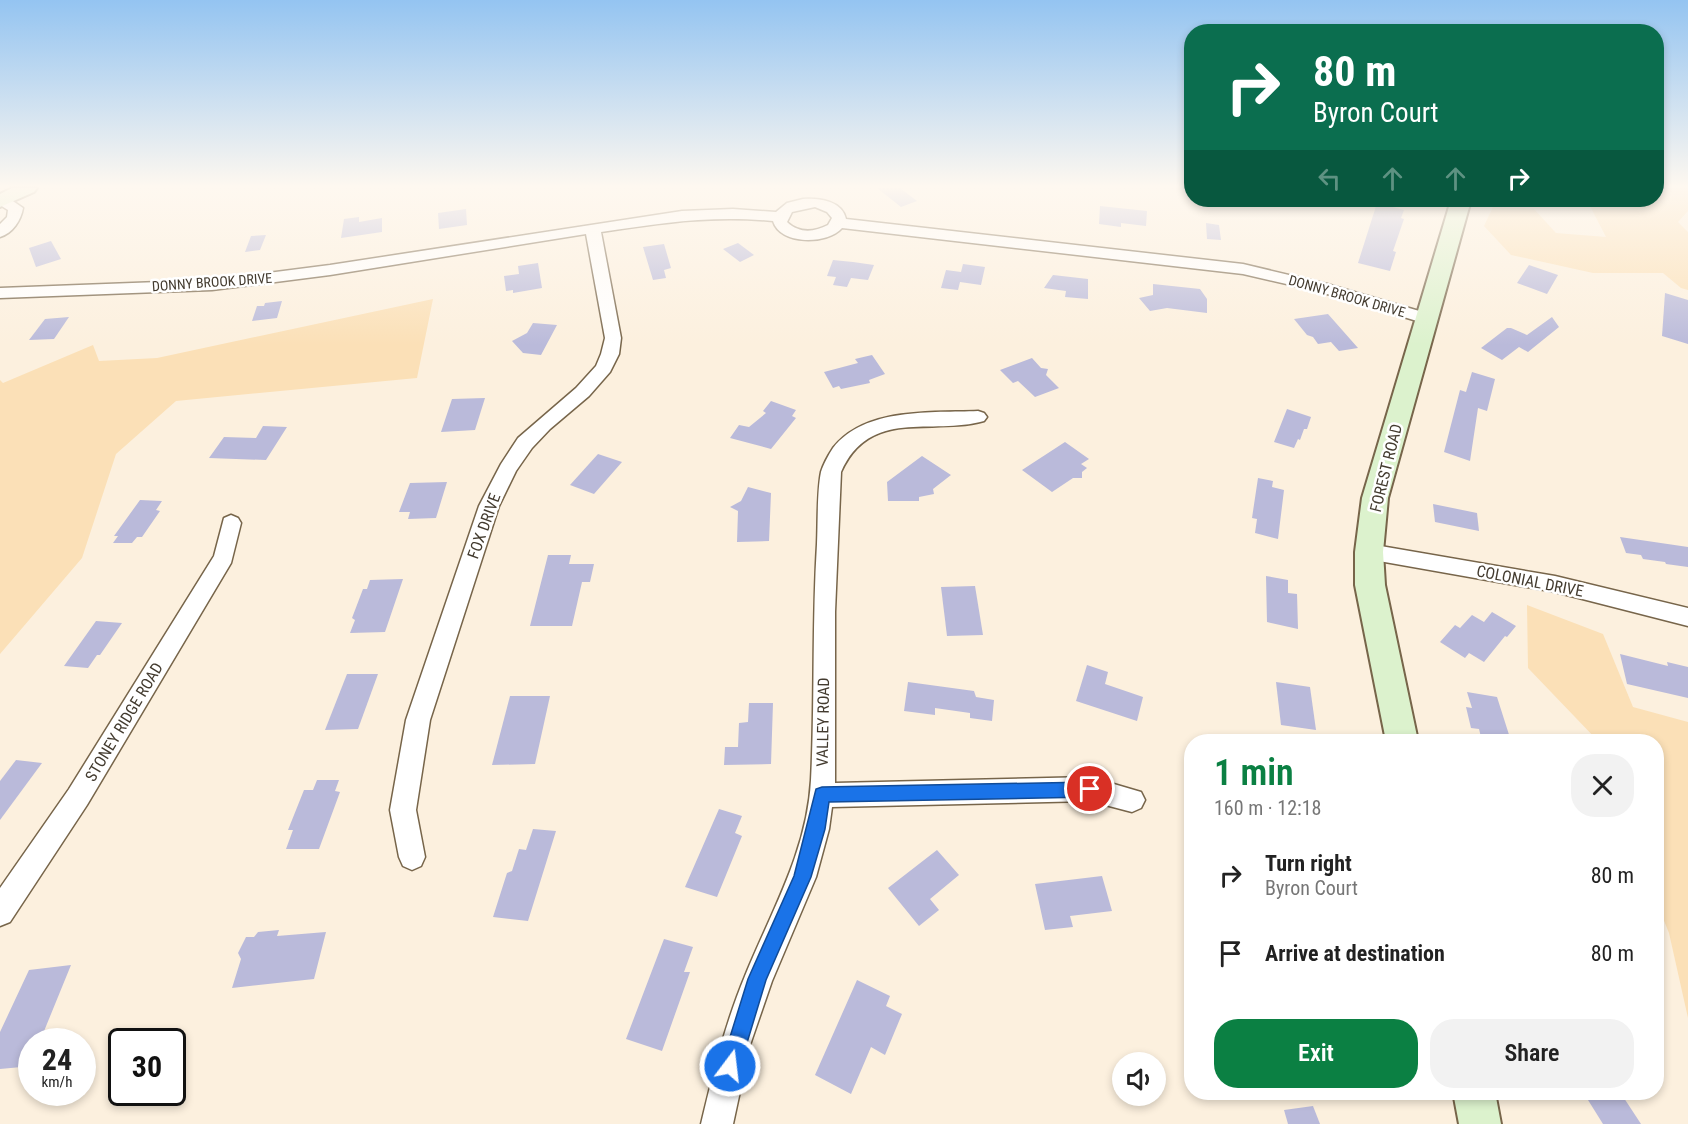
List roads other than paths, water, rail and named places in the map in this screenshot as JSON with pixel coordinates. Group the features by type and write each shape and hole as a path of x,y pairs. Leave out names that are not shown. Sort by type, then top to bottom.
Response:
{"main road":[{"name":"FOREST ROAD","path":"1401,734 1370,585 1370,552 1375,498 1449,240"},
{"path":"1476,1100 1480,1124"}],"street":[{"name":"DONNY BROOK DRIVE","path":"0,293 212,285 330,270 520,240"},
{"name":"FOX DRIVE","path":"412,858 403,810 418,720 489,507 500,481 514,458 532,436 598,374 608,360 612,349 595,240"},
{"name":"DONNY BROOK DRIVE","path":"992,240 1243,269 1321,287 1427,319"},
{"name":"VALLEY ROAD","path":"717,1124 735,1045 758,979 803,877 816,829 822,795 824,612 831,472 835,459 852,438 879,426 978,417"},
{"name":"STONEY RIDGE ROAD","path":"0,912 78,797 224,557 231,523"},
{"name":"COLONIAL DRIVE","path":"1370,552 1555,584 1688,617"},
{"path":"822,795 1090,789 1132,800"}]}
